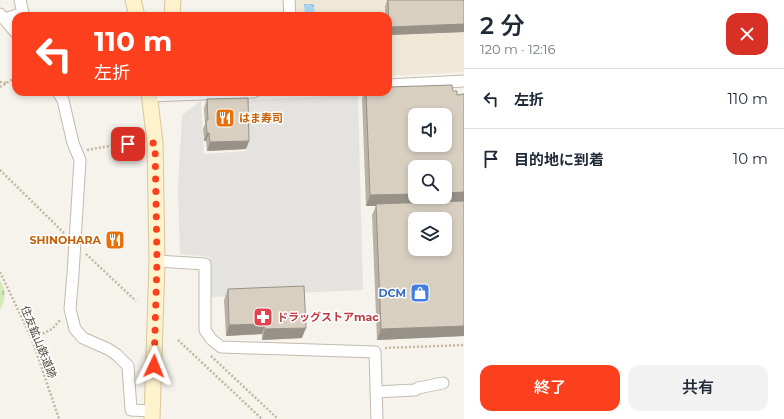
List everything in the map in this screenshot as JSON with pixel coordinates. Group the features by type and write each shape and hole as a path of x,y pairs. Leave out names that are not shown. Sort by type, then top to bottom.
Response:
{"main road":[{"path":"133,0 136,12"},
{"path":"172,12 173,0"},
{"path":"150,96 155,143 157,261 152,415"}],"street":[{"path":"20,0 22,12"},
{"path":"289,0 290,12"},
{"path":"3,16 12,28"},
{"path":"392,85 464,80"},
{"path":"60,96 63,100 72,143 80,160 70,309 75,329 83,338 108,349 117,355 128,366 131,410 152,415"},
{"path":"157,261 205,264 205,330 211,340 221,347 375,352 377,419"},
{"path":"376,392 415,390 418,388 443,383"}],"path":[{"path":"0,87 12,80"},
{"path":"0,82 7,83"},
{"path":"77,153 115,144 155,143"},
{"name":"住友鉱山鉄道跡","path":"0,272 32,339 59,419"},
{"path":"32,339 52,329 70,309"},
{"path":"178,340 262,419"},
{"path":"375,352 382,348 464,345"},
{"path":"221,347 210,355 278,419"}],"shaded area":[{"path":"294,0 464,0 464,72 392,76 392,12 294,12"},
{"path":"358,96 363,290 210,297 210,257 180,254 178,188 182,115 201,101 204,154 247,151 245,100"}],"green space":[{"path":"0,280 4,295 0,310"}],"water":[{"path":"304,4 314,4 315,12 305,12"}],"building":[{"path":"388,0 464,0 464,24 392,27 392,12 388,12"},
{"path":"452,85 453,91 457,91 457,95 464,94 464,192 452,193 452,160 408,160 408,194 370,195 366,96 392,96 392,87"},
{"name":"はま寿司","path":"248,98 249,141 210,142 209,133 207,133 206,120 208,120 207,99"},
{"name":"DCM","path":"452,201 464,201 464,326 381,329 376,204 452,204"},
{"name":"ドラッグストアmac","path":"304,286 306,328 265,329 265,324 229,325 228,289"}],"place":[{"name":"はま寿司","path":"225,118"},
{"name":"SHINOHARA","path":"115,240"},
{"name":"DCM","path":"420,293"},
{"name":"ドラッグストアmac","path":"263,317"}],"route":[{"path":"128,144 155,143 157,261 154,366"}]}
